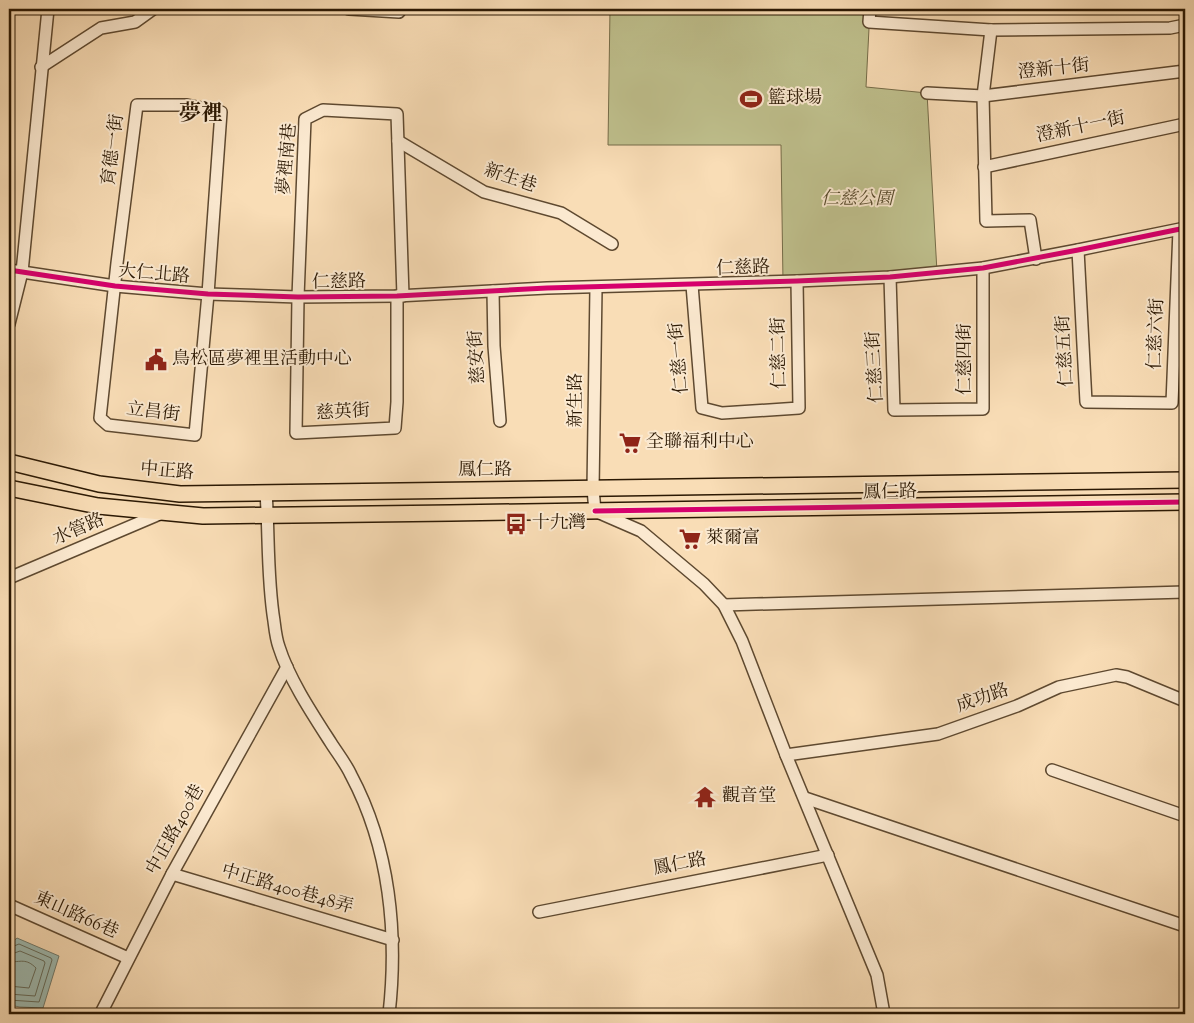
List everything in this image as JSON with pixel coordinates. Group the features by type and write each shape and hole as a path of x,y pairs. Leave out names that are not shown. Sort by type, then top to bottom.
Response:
{"main road":[{"name":"中正路","path":"9,462 99,484 180,494 326,491"},
{"name":"鳳仁路","path":"326,491 1185,480"},
{"path":"9,488 98,506 162,513 203,516 268,514"},
{"name":"鳳仁路","path":"268,514 1185,502"}],"street":[{"path":"9,324 22,272 48,9"},
{"path":"41,67 101,28 135,22 153,9"},
{"path":"349,9 399,12 401,9"},
{"path":"870,9 869,22 991,30 1170,28 1185,26"},
{"path":"991,30 983,96 986,221 1030,220 1036,259"},
{"name":"澄新十街","path":"927,93 983,96 1185,71"},
{"name":"育德一街","path":"115,286 137,105 187,105 221,112 208,294"},
{"name":"夢裡南巷","path":"298,297 305,119 323,110 397,114 400,296"},
{"name":"澄新十一街","path":"984,167 1185,124"},
{"name":"新生巷","path":"398,141 484,192 561,213 612,244"},
{"name":"仁慈路","path":"298,297 400,296 890,277 983,268 1182,229"},
{"name":"仁慈六街","path":"1134,403 1172,403 1182,229"},
{"name":"仁慈五街","path":"1078,250 1086,402 1134,403"},
{"name":"仁慈四街","path":"941,410 983,409 983,268"},
{"name":"大仁北路","path":"9,270 115,286 208,294 298,297"},
{"name":"仁慈三街","path":"890,277 894,410 941,410"},
{"name":"仁慈二街","path":"722,413 799,408 797,281"},
{"name":"仁慈一街","path":"692,285 702,408 722,413"},
{"name":"立昌街","path":"115,286 100,418 108,425 195,435 208,294"},
{"name":"新生路","path":"595,511 596,288"},
{"name":"慈安街","path":"493,291 494,346 500,421"},
{"name":"慈英街","path":"298,297 296,433 395,428 400,296"},
{"path":"266,492 272,607 278,646 287,667 316,719 351,775 372,824 385,871 393,940 392,988 389,1014"},
{"name":"鳳仁路","path":"595,511 640,531 704,584 724,605 742,640 786,755 878,975 884,1014"},
{"name":"水管路","path":"9,578 162,513"},
{"path":"724,605 1185,592"},
{"name":"中正路400巷","path":"100,1014 172,874 287,667"},
{"name":"成功路","path":"786,755 938,734 1017,706 1059,687 1116,675 1127,677 1185,701"},
{"path":"1052,770 1185,816"},
{"path":"805,798 1185,926"},
{"name":"鳳仁路","path":"538,912 828,855"},
{"name":"中正路400巷48弄","path":"172,874 393,940"},
{"name":"東山路66巷","path":"9,905 128,958"}],"green space":[{"name":"仁慈公園","path":"610,9 870,9 866,87 927,93 937,272 783,282 781,145 608,145"}],"water":[{"path":"17,938 59,956 43,1008 9,1005 9,948 10,944"}],"cycle path":[{"path":"9,270 115,286 208,294 298,297 397,296 547,288 890,277 983,268 1185,228"},
{"path":"595,511 1185,502"}],"place":[{"name":"籃球場","path":"751,99"},
{"name":"鳥松區夢裡里活動中心","path":"156,360"},
{"name":"全聯福利中心","path":"630,443"},
{"name":"十九灣","path":"516,524"},
{"name":"萊爾富","path":"690,539"},
{"name":"觀音堂","path":"705,797"}],"district":[{"name":"夢裡","path":"201,115"}]}
